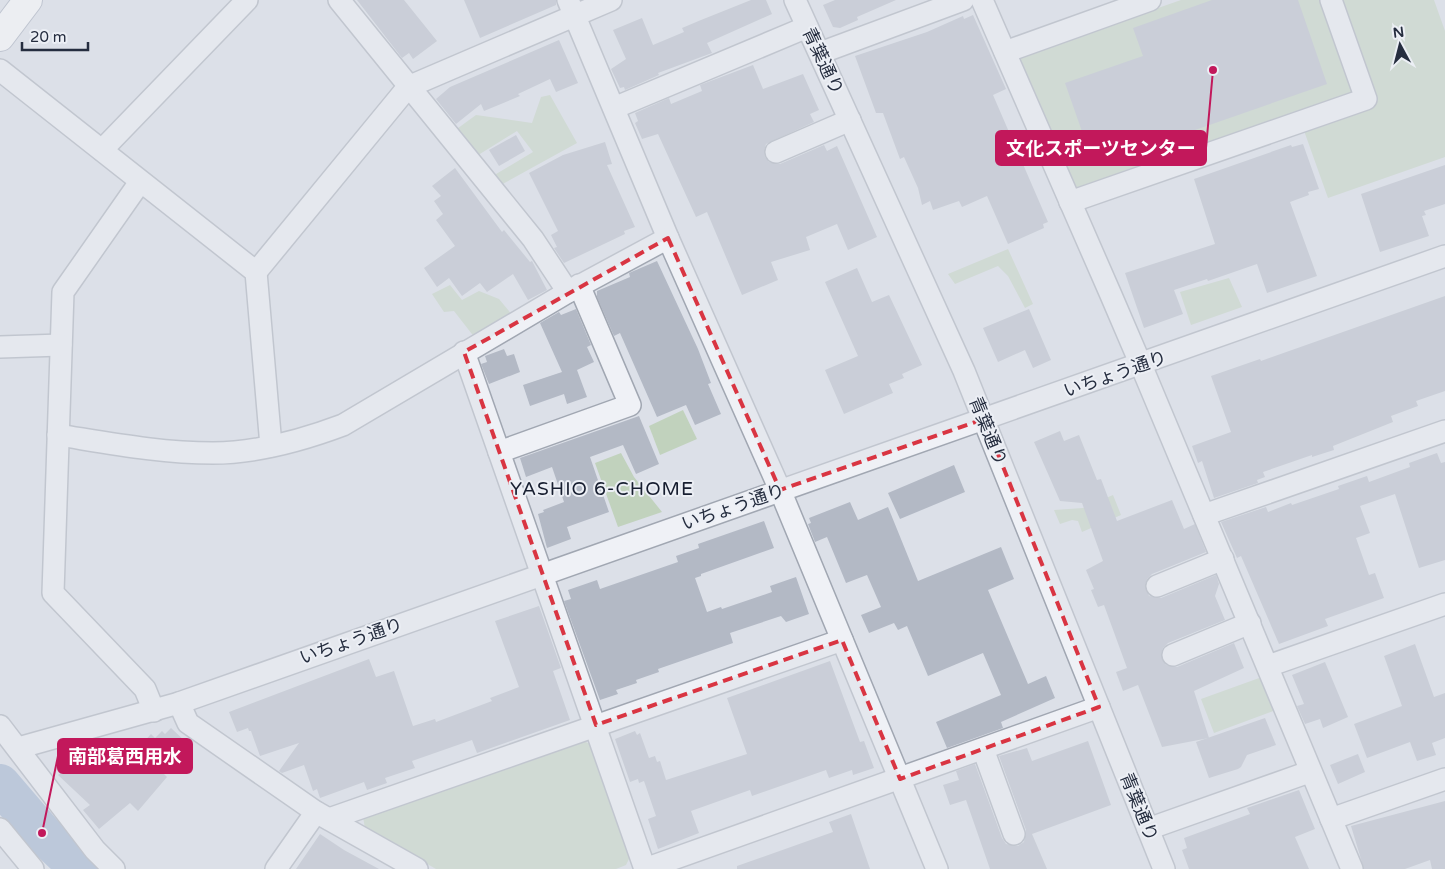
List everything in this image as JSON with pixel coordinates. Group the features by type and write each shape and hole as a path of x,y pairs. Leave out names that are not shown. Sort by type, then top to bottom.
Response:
{"main road":[{"path":"0,37 28,0"}],"street":[{"path":"102,150 247,0"},
{"path":"339,0 573,288 630,405 499,452"},
{"path":"270,446 256,272 408,87 571,8 610,0"},
{"name":"青葉通り","path":"795,0 984,419 1164,869"},
{"path":"820,53 963,0"},
{"path":"982,0 1141,365 1268,666 1309,772 1352,869"},
{"path":"1005,52 1150,0"},
{"path":"1070,202 1366,99 1331,0"},
{"path":"571,8 668,238 780,490 937,869"},
{"path":"614,108 807,26"},
{"path":"0,70 256,272"},
{"path":"776,152 850,120"},
{"path":"140,182 63,292 53,593 145,689 154,711"},
{"path":"58,435 150,449 214,453 270,446 313,436 343,425 573,288 668,238"},
{"name":"いちょう通り","path":"18,748 179,703 780,490 1141,365 1445,256"},
{"path":"0,347 61,345"},
{"path":"464,352 645,869 1099,707"},
{"path":"1204,516 1445,431"},
{"path":"1157,586 1222,559"},
{"path":"1268,666 1445,604"},
{"path":"1173,655 1250,623"},
{"path":"276,869 322,815 596,725 842,640"},
{"path":"179,703 188,723 322,815 405,866"},
{"path":"0,726 95,850 114,869"},
{"path":"983,749 1014,834"},
{"path":"1148,829 1309,772"},
{"path":"1331,819 1445,779"},
{"path":"0,829 33,869"}],"highlighted area":[{"path":"668,238 780,490 984,419 1099,707 900,779 842,640 596,725 464,352"}],"green space":[{"path":"1181,0 1434,0 1445,31 1445,157 1328,198 1297,111 1075,189 1018,57"},
{"path":"550,95 577,143 499,186 491,177 533,152 517,131 475,157 454,131 476,115 532,123 541,97"},
{"path":"1008,249 1033,304 1025,308 1008,276 998,266 955,284 948,274"},
{"path":"1229,278 1242,307 1191,325 1180,292"},
{"path":"450,285 462,300 479,291 499,299 513,316 475,338 454,311 444,312 432,294"},
{"path":"683,410 697,439 660,455 649,426"},
{"path":"621,453 634,477 662,512 618,527 595,463"},
{"path":"1113,495 1121,515 1082,532 1078,521 1072,520 1060,524 1054,510 1083,508"},
{"path":"1262,677 1276,710 1214,733 1201,699"},
{"path":"582,740 592,745 631,855 626,865 616,869 436,869 365,828 363,817"}],"building":[{"path":"357,0 404,0 437,41 413,59 409,53 402,58"},
{"path":"464,0 556,0 556,5 480,38"},
{"path":"751,0 766,0 772,14 707,43 712,53 658,73 659,75 625,90 624,87 620,88 611,69 626,59 613,30 642,18 653,45 684,32 682,28"},
{"path":"835,0 896,0 857,17 858,20 840,28 833,27 823,5"},
{"path":"1212,0 1298,0 1327,84 1172,138 1170,132 1092,160 1065,83 1143,56 1133,28"},
{"path":"973,15 1006,89 993,95 1048,222 1043,224 1044,228 1008,244 987,196 962,207 959,201 933,210 930,201 922,205 918,188 904,157 900,159 883,113 876,113 855,56 927,32 963,16 964,19"},
{"path":"559,40 578,83 556,92 550,79 518,94 520,96 484,111 481,104 456,124 436,99 450,87"},
{"path":"753,65 763,89 803,74 819,110 810,114 814,122 766,144 765,157 769,162 780,164 824,145 827,151 837,146 877,237 848,250 837,224 806,237 810,250 771,262 778,280 742,295 707,212 696,217 658,134 642,139 635,123 638,121 635,113 669,98 671,104 702,91 700,85"},
{"path":"516,135 525,151 499,166 489,150"},
{"path":"605,142 612,164 607,165 635,227 624,231 625,234 564,263 554,248 557,247 551,235 558,231 529,173 563,155"},
{"path":"1303,144 1319,189 1308,192 1309,195 1290,202 1317,276 1267,293 1257,264 1208,281 1207,279 1174,290 1183,314 1144,328 1125,273 1215,244 1194,179 1291,145 1292,147"},
{"path":"1445,165 1445,204 1424,211 1426,215 1422,216 1429,236 1380,252 1361,194"},
{"path":"455,168 502,232 504,230 530,262 532,261 547,290 528,300 513,274 487,292 480,283 462,296 449,278 437,287 424,268 455,246 436,220 443,214 434,201 441,196 432,186"},
{"path":"657,261 698,349 711,383 708,384 721,414 695,425 686,405 657,417 620,333 614,336 597,297 597,291 630,277 629,273"},
{"path":"857,268 872,302 889,295 922,365 902,374 904,378 889,384 893,393 844,414 825,370 858,356 825,282"},
{"path":"1445,296 1445,391 1416,401 1418,406 1391,416 1393,422 1333,446 1334,450 1312,457 1312,455 1263,472 1265,477 1257,480 1258,483 1214,498 1202,461 1198,463 1192,446 1231,432 1211,376 1260,359 1261,361"},
{"path":"576,309 591,345 587,347 594,362 577,370 587,397 567,404 564,394 530,406 523,385 562,372 540,323 559,312 561,315"},
{"path":"1029,309 1051,360 1033,368 1025,350 998,362 983,328"},
{"path":"504,349 507,356 514,354 520,372 489,384 481,364 487,362 485,356"},
{"path":"639,416 659,464 636,474 623,445 590,457 609,512 567,527 571,539 547,548 538,514 544,512 543,510 564,502 552,467 526,477 520,458"},
{"path":"1060,431 1064,441 1079,435 1097,480 1101,479 1117,521 1172,500 1184,529 1195,524 1206,552 1152,574 1147,579 1145,585 1149,596 1161,598 1216,575 1219,584 1215,596 1225,620 1168,643 1163,648 1161,654 1166,665 1177,667 1234,643 1244,668 1194,691 1209,738 1162,747 1138,685 1123,691 1116,672 1127,668 1104,605 1098,607 1091,590 1094,589 1086,570 1103,561 1082,503 1060,501 1034,442"},
{"path":"1437,453 1441,463 1445,462 1445,560 1419,568 1395,494 1360,506 1370,533 1356,538 1369,575 1375,573 1384,598 1325,619 1328,626 1279,644 1241,556 1237,558 1221,522 1266,507 1268,512 1291,503 1292,505 1339,489 1338,486 1367,476 1369,482 1410,467 1409,463"},
{"path":"954,465 965,492 900,519 888,493"},
{"path":"850,502 858,520 888,507 918,581 1001,547 1014,579 988,590 1028,684 1046,676 1055,698 1001,722 1003,728 947,748 936,722 1001,695 983,653 928,676 907,626 898,630 894,623 869,633 861,615 881,607 867,575 846,583 827,537 815,542 808,524 811,523 809,518"},
{"path":"764,521 774,548 701,574 701,576 695,578 707,612 721,607 722,609 772,592 770,586 796,577 809,614 786,622 781,616 730,633 733,643 658,669 659,672 636,680 637,683 616,690 618,694 600,700 564,601 571,599 568,590 597,580 600,589 678,562 676,556 699,548 698,544"},
{"path":"539,606 561,668 553,671 570,720 477,753 472,740 412,761 415,768 385,778 387,783 367,790 364,782 320,798 317,789 313,791 304,765 282,773 279,771 299,743 260,756 251,731 248,728 237,732 229,712 369,659 376,677 394,671 413,726 435,719 436,722 492,701 490,698 519,687 495,621"},
{"path":"1415,644 1434,697 1445,693 1445,738 1432,743 1436,755 1417,761 1410,742 1367,758 1354,724 1402,706 1384,656"},
{"path":"830,661 860,742 864,741 874,768 853,775 852,770 829,778 826,770 752,796 750,790 691,811 699,833 658,849 648,819 656,816 644,781 639,783 638,779 630,782 615,739 635,731 637,735 640,733 649,758 655,756 657,762 660,761 666,780 747,754 727,698"},
{"path":"1325,662 1348,717 1323,728 1320,719 1305,724 1297,706 1304,704 1292,675"},
{"path":"1265,718 1276,745 1247,755 1238,769 1209,778 1196,742"},
{"path":"171,728 187,743 174,756 177,759 163,773 167,777 138,811 130,803 99,829 83,810 90,805 58,775 74,759 84,768 104,747 114,756 130,739 139,747 151,734 155,738 162,731 165,734"},
{"path":"1088,741 1111,805 1032,834 1047,869 990,869 966,800 950,805 943,785 959,780 956,771 975,764 1002,838 1006,844 1018,846 1024,842 1026,830 999,756 1027,748 1032,761"},
{"path":"1358,754 1365,772 1338,784 1330,765"},
{"path":"1299,790 1315,829 1295,837 1309,869 1189,869 1182,850 1187,848 1184,838 1250,814 1247,808"},
{"path":"1445,801 1445,869 1432,869 1430,860 1405,869 1364,869 1351,826"},
{"path":"851,814 870,869 737,869 737,866 833,832 829,822"},
{"path":"320,834 344,850 379,869 296,869"}],"waterway":[{"path":"0,784 42,833 80,869"}],"place":[{"name":"文化スポーツセンター","path":"1213,70"},
{"name":"南部葛西用水","path":"42,833"}],"district":[{"name":"YASHIO 6-CHOME","path":"602,488"}]}
